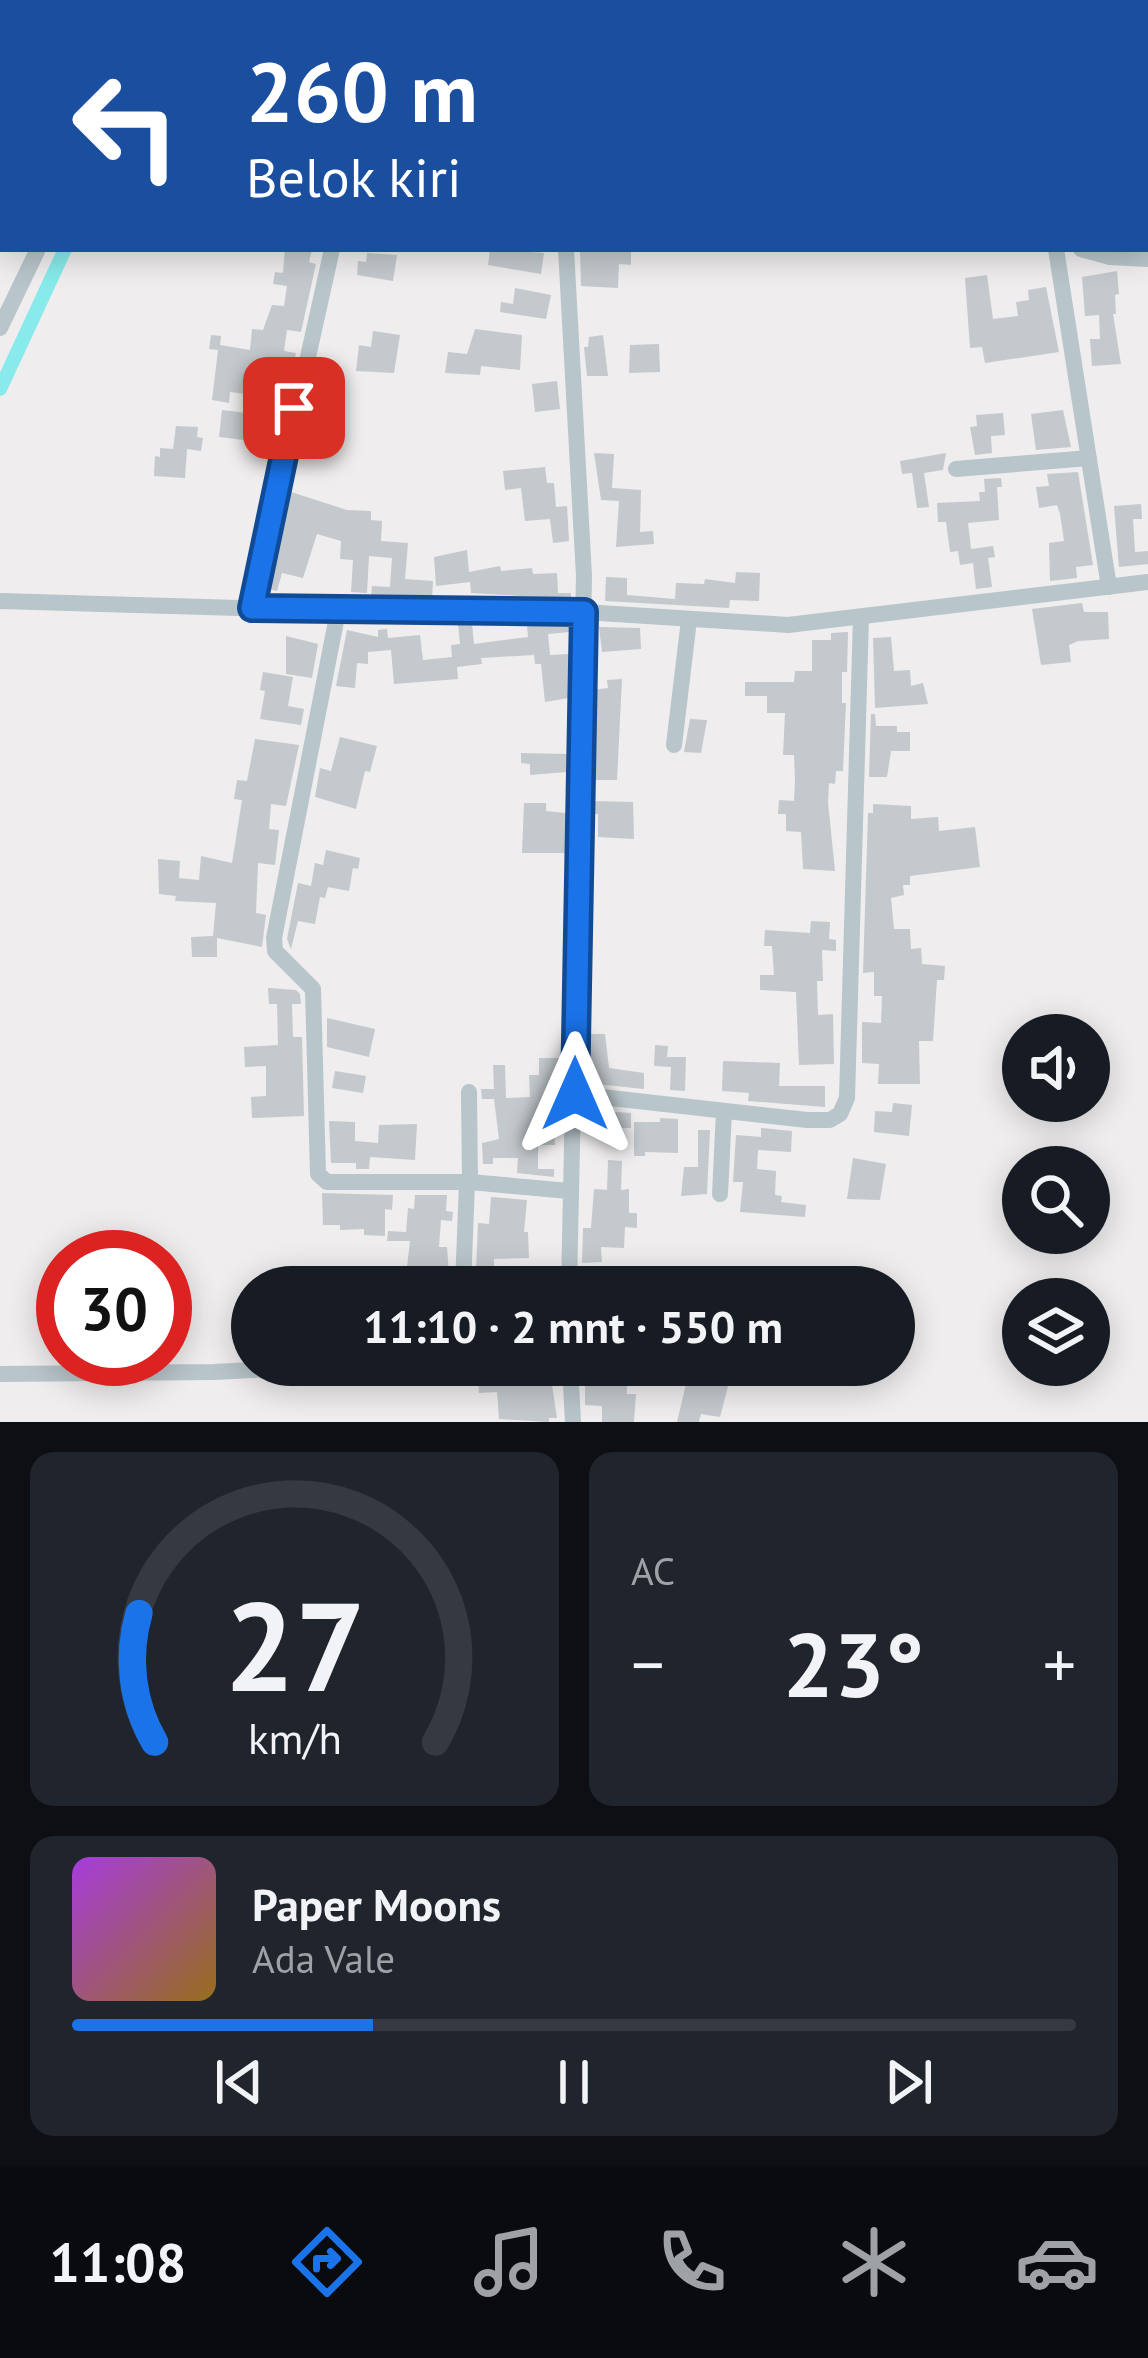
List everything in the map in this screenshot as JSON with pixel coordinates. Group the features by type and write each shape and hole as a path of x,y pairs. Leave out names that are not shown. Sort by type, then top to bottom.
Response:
{"street":[{"path":"0,328 37,252"},
{"path":"252,608 331,252"},
{"path":"566,252 584,612 569,1266"},
{"path":"1056,252 1109,587"},
{"path":"1093,252 1148,259"},
{"path":"956,469 1090,458"},
{"path":"0,601 338,611 584,612 788,625 1148,581"},
{"path":"338,611 274,938 275,950 313,988 317,1174 327,1182 468,1182 569,1191"},
{"path":"575,1094 780,1120 830,1120 841,1114 848,1098 861,617"},
{"path":"674,745 689,620"},
{"path":"464,1266 469,1093"},
{"path":"720,1194 724,1111"},
{"path":"0,1374 231,1372"},
{"path":"571,1386 573,1422"}],"building":[{"path":"285,252 311,252 309,262 316,264 301,332 287,330 284,351 296,353 289,384 274,382 270,411 250,409 252,395 230,392 229,403 212,400 218,350 209,349 211,335 221,336 220,345 250,350 252,329 263,330 272,305 284,306 287,286 273,284 275,272 283,273"},
{"path":"490,252 544,253 541,274 488,265"},
{"path":"580,252 631,252 631,265 619,264 618,288 581,286"},
{"path":"367,253 397,255 393,281 357,275 358,261 366,262"},
{"path":"1117,271 1119,294 1113,314 1121,364 1092,366 1090,339 1100,339 1099,315 1085,316 1082,277"},
{"path":"987,275 993,319 1018,316 1016,302 1029,300 1028,290 1046,287 1059,352 985,363 982,347 970,348 965,278"},
{"path":"515,288 551,295 546,319 500,312 501,302 513,304"},
{"path":"475,329 522,335 520,370 481,366 480,375 445,373 448,352 467,354"},
{"path":"373,331 400,335 394,373 356,371 359,345 371,347"},
{"path":"603,335 608,376 587,376 584,347 589,337"},
{"path":"659,344 660,372 629,373 630,345"},
{"path":"557,381 560,409 535,412 532,384"},
{"path":"334,404 335,423 341,423 343,439 311,442 312,406"},
{"path":"222,410 247,413 244,440 219,437"},
{"path":"1063,410 1071,447 1036,450 1031,414"},
{"path":"1003,413 1005,435 991,436 992,453 975,455 970,427 977,426 976,415"},
{"path":"176,426 198,427 201,451 187,449 185,478 154,476 155,456 160,457 160,448 173,449"},
{"path":"594,453 614,454 612,488 641,490 640,532 653,531 654,544 616,547 619,501 601,500"},
{"path":"946,453 943,470 924,473 929,507 917,508 912,473 902,474 900,461"},
{"path":"545,467 547,483 554,483 556,507 567,506 569,541 553,543 550,519 525,521 521,488 505,490 503,471"},
{"path":"1078,472 1093,565 1076,567 1077,578 1050,581 1049,543 1064,541 1060,514 1057,505 1039,508 1036,487 1049,486 1047,474"},
{"path":"1001,478 999,520 968,523 971,549 993,546 995,557 988,558 992,587 976,589 973,563 960,565 958,551 950,552 946,522 938,522 937,503 980,501 984,479"},
{"path":"291,492 347,510 371,511 371,520 382,521 381,541 408,543 405,579 433,581 432,599 371,598 372,586 390,587 392,558 369,556 367,593 351,592 353,560 340,559 341,541 317,534 303,578 282,573 277,591 269,589"},
{"path":"1141,504 1142,519 1133,519 1135,552 1148,551 1148,564 1119,567 1114,506"},
{"path":"467,550 469,572 500,566 501,571 532,568 533,574 557,573 558,593 571,593 571,599 471,593 470,582 436,586 434,557"},
{"path":"736,572 760,573 759,601 730,600 729,608 605,601 606,577 627,578 627,595 675,599 676,583 704,584 705,579 735,583"},
{"path":"1082,603 1084,612 1108,612 1109,639 1078,641 1069,645 1071,662 1041,665 1032,609"},
{"path":"458,624 472,624 474,644 528,637 527,625 570,625 570,632 548,634 550,655 570,654 569,698 545,702 541,664 535,664 534,655 481,658 482,664 457,667 458,679 394,684 391,650 368,652 368,664 357,663 355,688 336,686 347,630 378,637 378,630 387,629 388,638 420,635 423,660 452,657 451,645 460,644"},
{"path":"599,627 640,628 641,649 602,652"},
{"path":"848,632 847,672 842,672 842,703 846,703 843,771 836,771 835,784 829,783 835,871 803,869 801,832 786,831 786,814 778,814 779,800 794,801 794,755 783,755 785,713 767,713 767,696 745,696 745,682 794,682 795,671 812,671 812,640 831,640 831,633"},
{"path":"286,636 318,644 312,678 286,674"},
{"path":"891,637 894,671 910,670 911,686 923,683 928,704 875,708 873,638"},
{"path":"263,672 293,677 288,706 304,709 301,725 260,719"},
{"path":"622,679 617,780 592,780 594,690 608,688 607,680"},
{"path":"871,714 875,714 876,726 897,726 897,732 910,732 910,751 891,751 887,777 869,777"},
{"path":"690,719 707,720 701,753 684,752"},
{"path":"340,737 377,746 356,809 315,797 320,768 331,771"},
{"path":"255,739 299,745 286,806 271,804 269,829 279,830 275,865 258,863 256,913 266,915 262,947 217,938 217,957 192,957 191,937 213,936 216,903 175,901 176,896 159,894 158,859 180,861 179,878 199,880 201,856 232,863 242,800 234,799 237,780 247,781"},
{"path":"521,753 568,754 567,772 530,775 530,764 521,763"},
{"path":"592,801 633,802 634,839 598,837 598,814 592,814"},
{"path":"524,803 546,803 546,811 566,813 565,853 522,853"},
{"path":"873,804 911,806 911,819 938,817 939,831 975,827 980,867 910,876 910,885 903,885 904,895 891,898 894,929 910,929 911,949 921,948 922,964 945,966 944,980 937,980 933,1041 919,1041 920,1084 878,1084 879,1064 862,1063 862,1022 881,1023 882,996 874,996 874,972 863,973 868,813 873,813"},
{"path":"326,850 360,858 358,869 353,868 349,891 328,887 325,898 320,897 315,924 298,921 291,949 287,939 298,883 311,886 315,863 323,865"},
{"path":"811,921 830,922 829,939 836,940 836,951 822,950 823,981 817,981 818,1015 833,1014 834,1064 799,1065 796,992 760,990 760,975 774,975 772,946 764,946 765,930 810,933"},
{"path":"268,988 300,994 301,1004 292,1004 293,1037 302,1037 304,1116 252,1118 251,1097 266,1096 266,1066 245,1067 244,1047 278,1045 277,1004 269,1004"},
{"path":"327,1018 375,1029 369,1057 327,1047"},
{"path":"588,1034 605,1034 609,1068 644,1073 644,1089 587,1083"},
{"path":"655,1045 668,1046 667,1057 686,1057 685,1091 670,1090 671,1067 654,1066"},
{"path":"539,1058 561,1058 560,1090 551,1090 555,1145 538,1145 538,1169 554,1169 554,1177 517,1173 518,1158 493,1158 493,1164 483,1164 482,1143 499,1139 494,1099 482,1099 481,1089 494,1089 493,1065 505,1065 506,1098 530,1097 529,1075 539,1075"},
{"path":"723,1061 780,1063 779,1086 825,1086 825,1107 748,1101 749,1093 722,1091"},
{"path":"335,1071 366,1076 363,1093 332,1088"},
{"path":"893,1103 912,1105 909,1136 874,1132 875,1111 892,1112"},
{"path":"585,1110 631,1113 631,1128 585,1127"},
{"path":"660,1118 678,1119 678,1153 634,1156 634,1122 660,1122"},
{"path":"329,1121 355,1122 355,1141 378,1143 379,1125 417,1124 415,1160 370,1157 369,1169 356,1169 356,1163 331,1163"},
{"path":"761,1128 792,1131 791,1152 758,1150 757,1169 776,1171 775,1195 782,1196 781,1202 806,1205 805,1217 740,1212 743,1182 733,1182 736,1135 761,1137"},
{"path":"698,1130 710,1130 707,1194 681,1196 684,1167 698,1167"},
{"path":"853,1158 886,1164 880,1200 847,1199"},
{"path":"608,1160 622,1161 621,1190 629,1189 629,1213 637,1213 637,1228 625,1227 624,1248 601,1247 602,1262 582,1263 583,1228 591,1228 594,1189 607,1190"},
{"path":"322,1193 393,1195 392,1210 385,1209 385,1236 323,1225"},
{"path":"415,1195 447,1195 446,1211 453,1212 452,1221 441,1220 439,1247 447,1247 448,1266 407,1266 410,1241 387,1241 388,1231 406,1232 408,1208 414,1209"},
{"path":"491,1197 527,1200 524,1232 528,1232 529,1258 494,1259 494,1266 476,1266 478,1223 489,1224"},
{"path":"479,1386 552,1386 557,1418 549,1422 499,1419 497,1392 479,1393"},
{"path":"585,1386 627,1386 627,1394 636,1394 634,1422 602,1422 602,1406 585,1405"},
{"path":"686,1386 728,1386 720,1417 701,1414 699,1422 677,1422"}],"waterway":[{"path":"0,389 64,252"}],"route":[{"path":"294,408 252,608 584,612 575,1094"}]}
